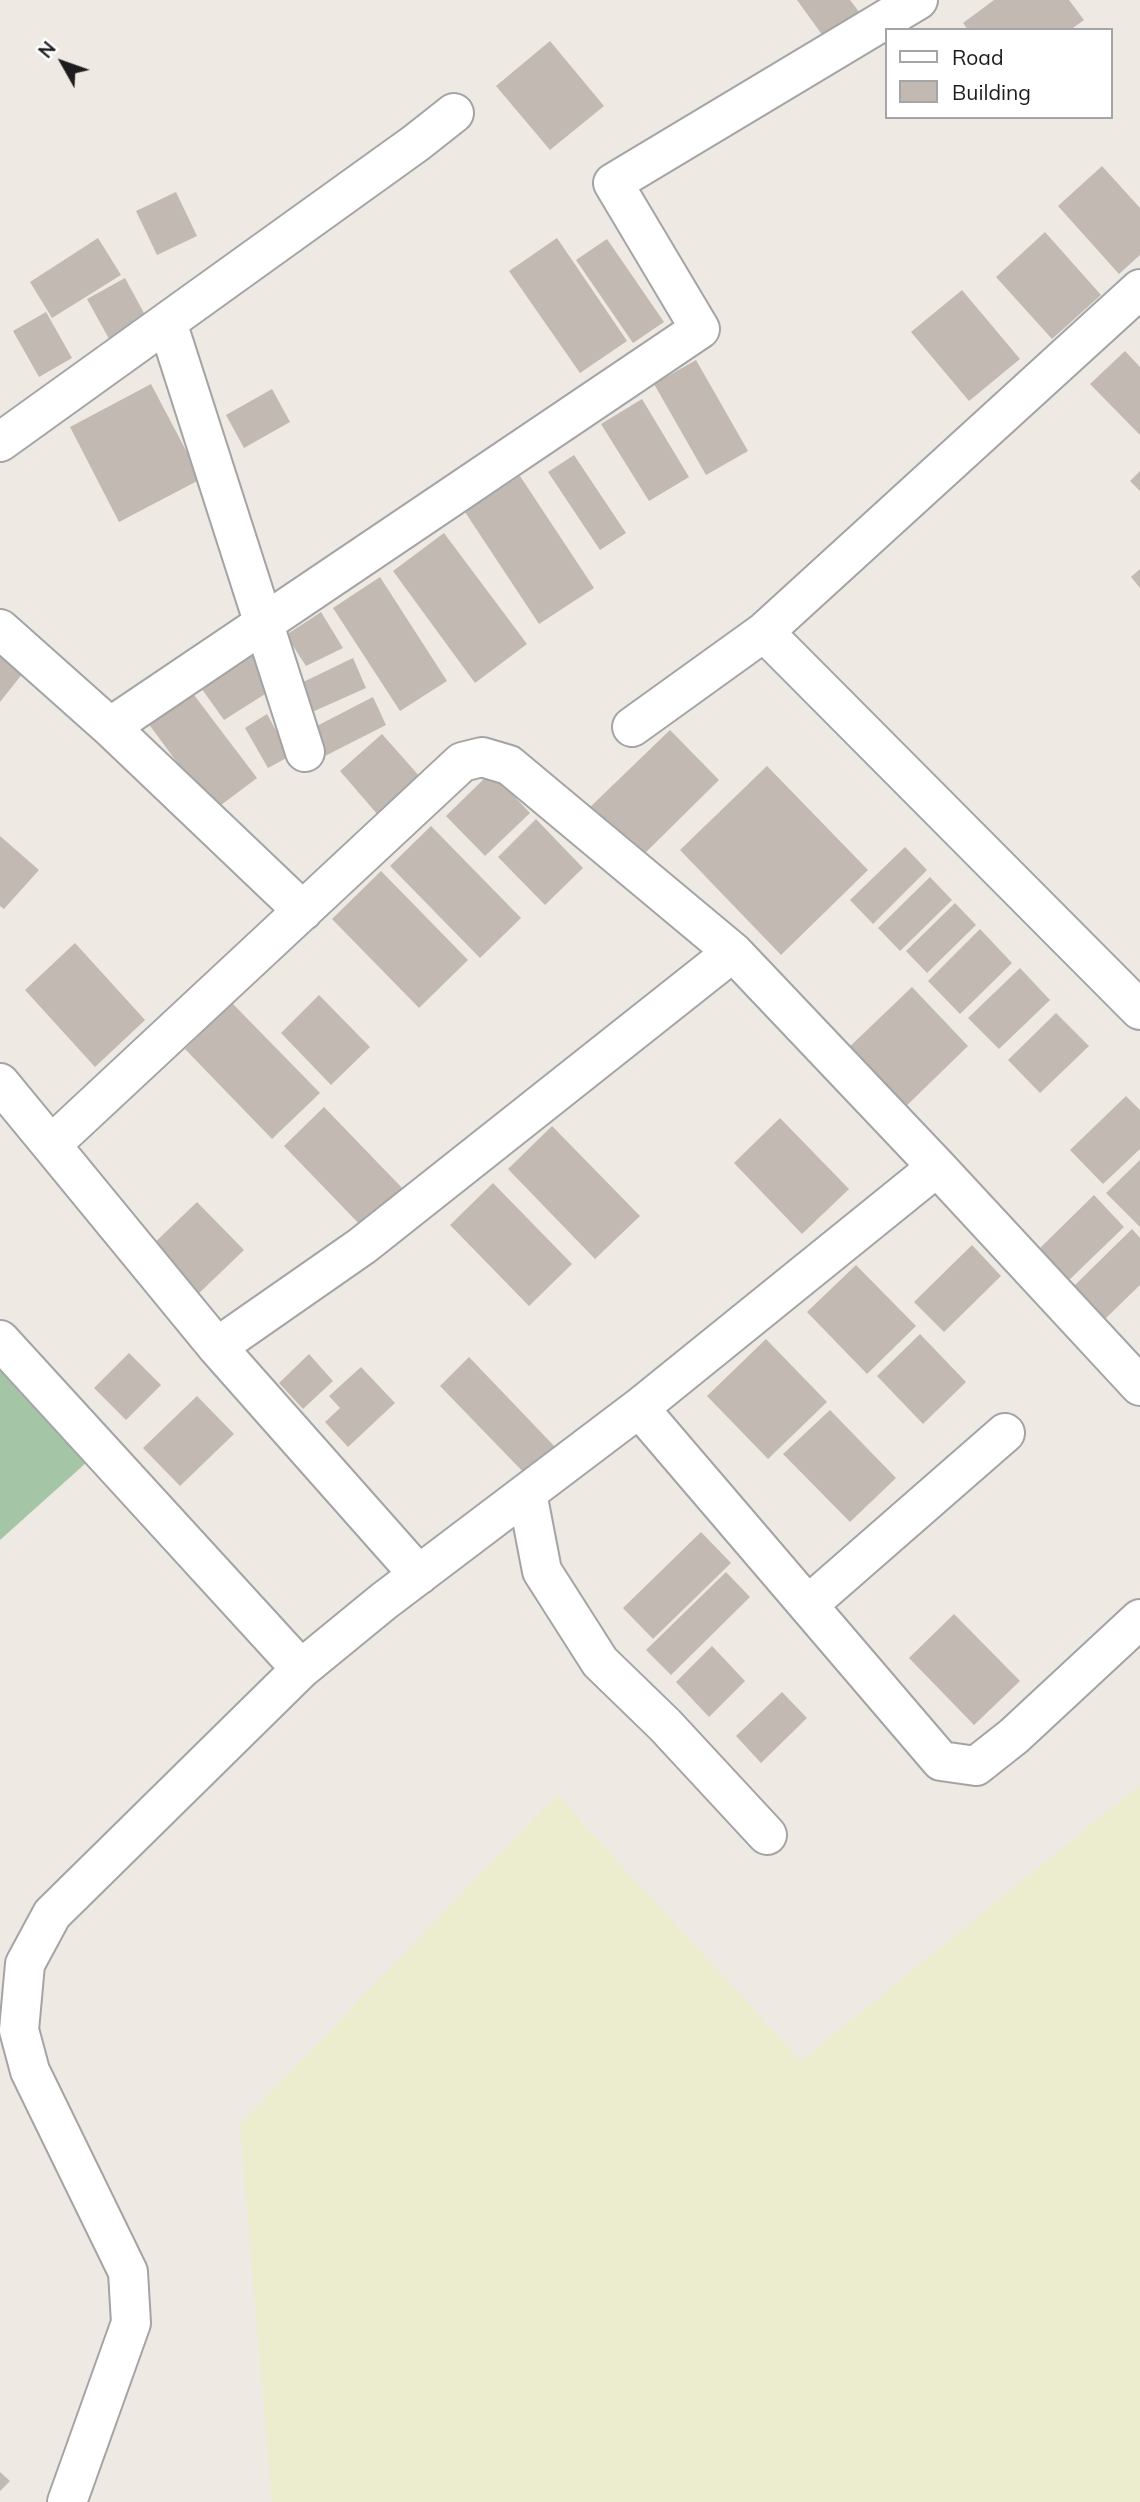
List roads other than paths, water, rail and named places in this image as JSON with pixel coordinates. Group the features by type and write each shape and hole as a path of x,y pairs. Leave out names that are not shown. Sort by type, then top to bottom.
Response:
{"street":[{"path":"110,727 700,329 613,183 918,0"},
{"path":"0,442 454,113"},
{"path":"632,727 764,632 1140,289"},
{"path":"167,322 305,752"},
{"path":"0,629 110,727 303,911"},
{"path":"764,632 1140,1010"},
{"path":"51,1145 462,762 482,757 509,765 733,952 1140,1386"},
{"path":"217,1348 362,1246 733,952"},
{"path":"0,1083 217,1348 419,1575"},
{"path":"67,2502 131,2323 128,2272 10,2032 25,1964 52,1914 301,1669 419,1575 639,1408 937,1167"},
{"path":"0,1340 301,1669"},
{"path":"639,1408 941,1761 976,1766 1014,1736 1140,1619"},
{"path":"807,1605 1005,1433"},
{"path":"527,1493 542,1571 600,1662 665,1725 767,1835"}]}
